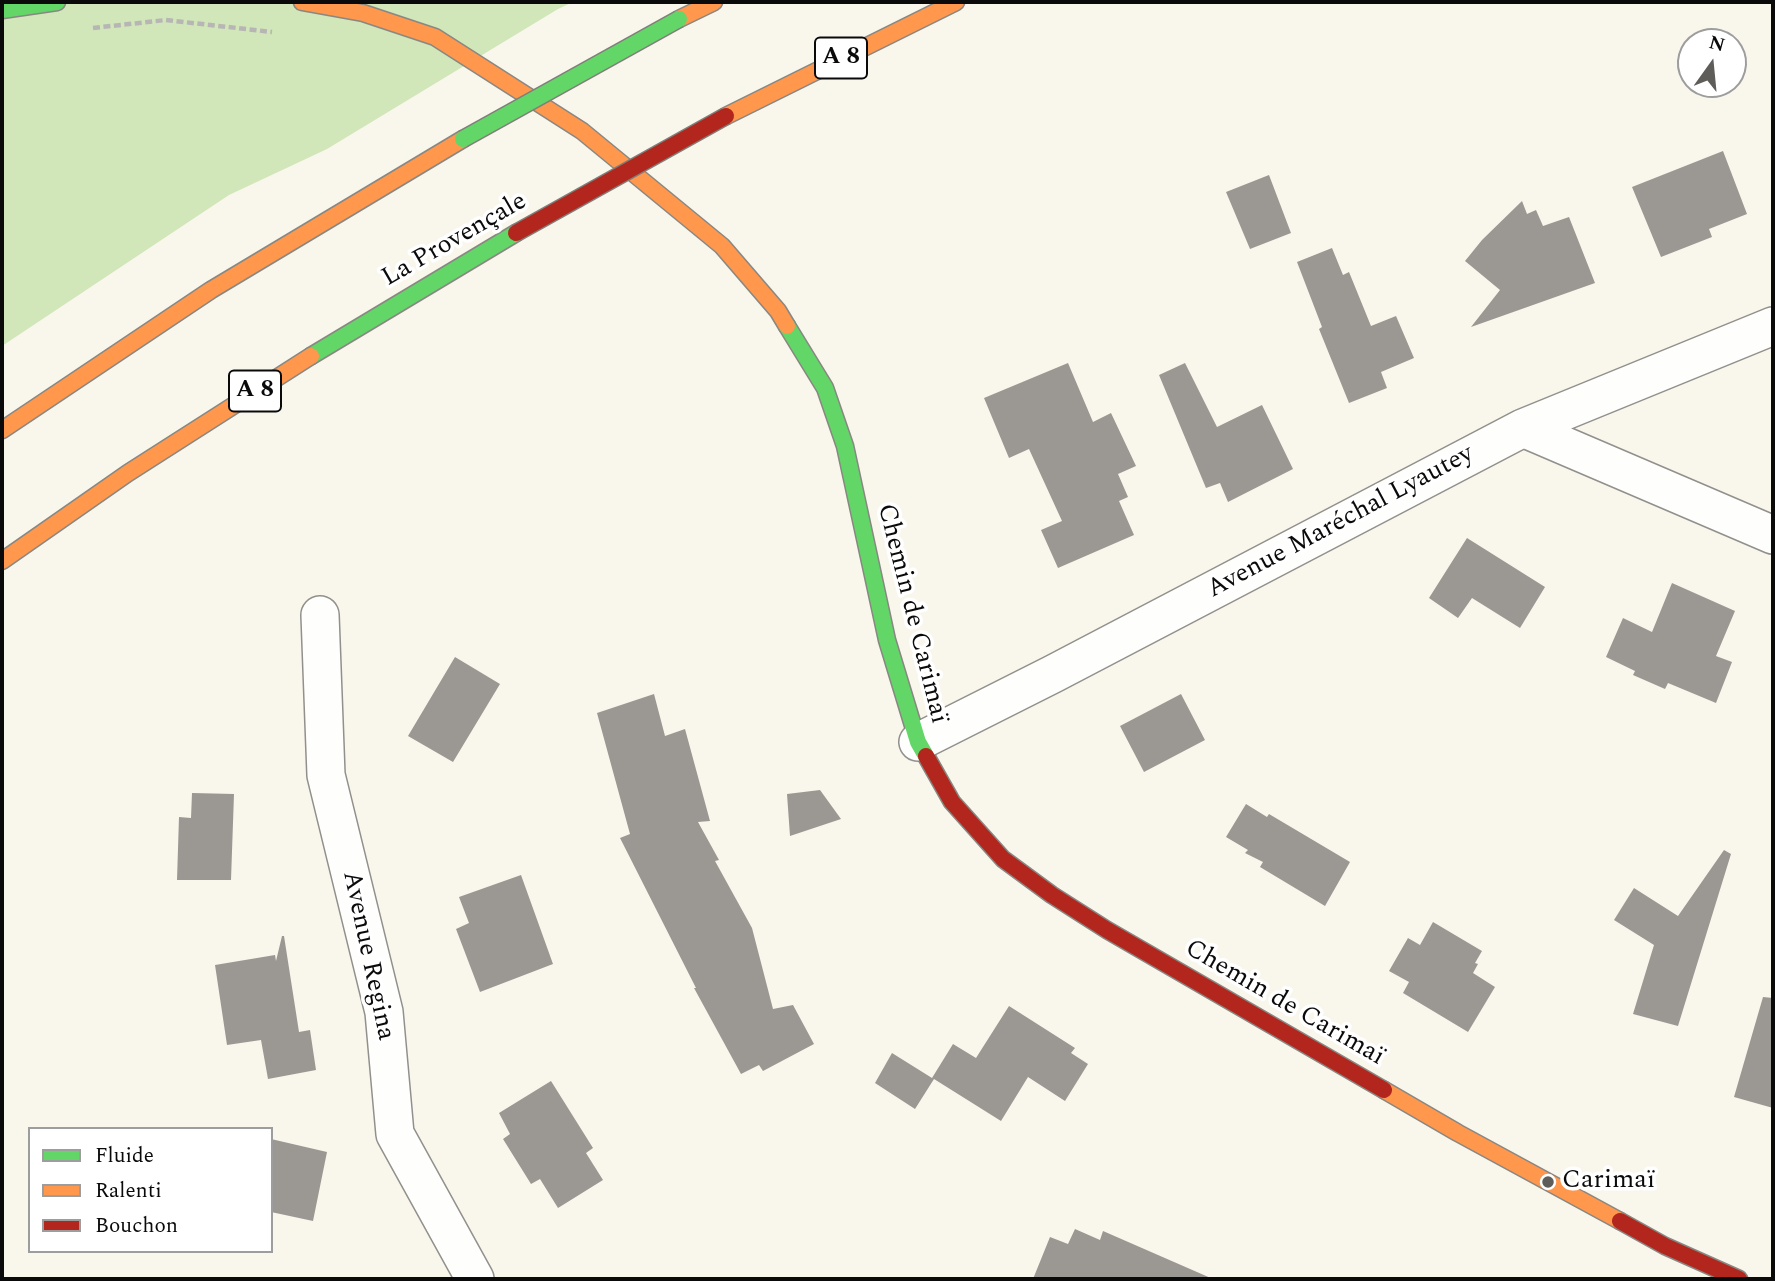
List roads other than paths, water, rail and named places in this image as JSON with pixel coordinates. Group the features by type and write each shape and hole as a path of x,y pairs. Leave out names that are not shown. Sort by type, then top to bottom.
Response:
{"main road":[{"path":"2,10 57,2"},
{"name":"Chemin de Carimaï","path":"302,2 363,13 435,37 582,131 722,247 778,311 825,388 845,446 887,640 918,742 952,802 1003,859 1052,895 1107,930 1458,1133 1665,1246 1739,1279"},
{"path":"2,430 211,290 463,139 714,2"},
{"name":"La Provençale","path":"2,561 128,473 275,379 516,233 726,116 956,2"}],"street":[{"name":"Avenue Maréchal Lyautey","path":"918,742 1523,428 1773,326"},
{"path":"1523,428 1773,535"},
{"name":"Avenue Regina","path":"320,615 326,775 384,1012 395,1134 475,1279"}],"place":[{"name":"Carimaï","path":"1548,1182"}]}
